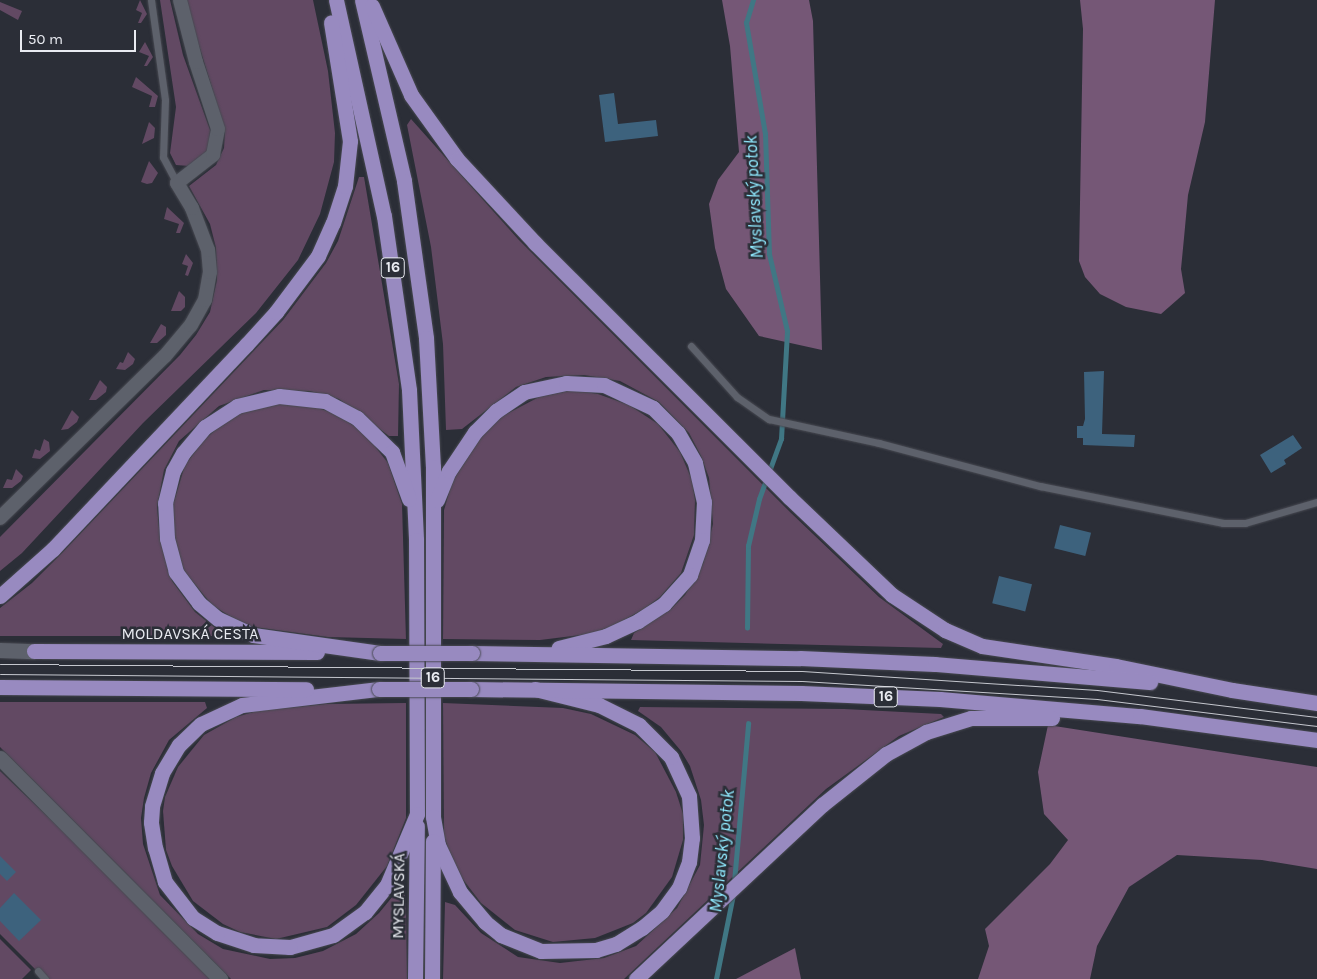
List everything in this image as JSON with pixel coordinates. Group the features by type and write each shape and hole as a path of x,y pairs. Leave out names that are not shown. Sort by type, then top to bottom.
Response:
{"highway":[{"path":"0,596 53,549 246,345 276,312 318,256 333,223 345,186 350,141 329,0"},
{"name":"16","path":"336,0 384,216 398,299 413,443 416,540 417,814"},
{"name":"16","path":"362,0 404,181 418,275 431,404 433,817"},
{"path":"370,0 411,95 448,148 528,236 789,497 892,595 922,617 965,640 996,649 1116,666 1232,690"},
{"path":"433,539 439,493 458,455 484,421 524,392 566,383 604,385 636,399 666,420 695,463 704,502 702,540 690,574 664,604 622,630 535,654"},
{"path":"380,652 253,635 229,626 204,608 182,581 168,545 165,503 173,471 195,437 214,420 237,406 279,396 325,401 357,418 392,452 405,481 416,540"},
{"name":"MOLDAVSKÁ CESTA","path":"34,651 380,652"},
{"name":"16","path":"380,652 935,664 1232,690 1317,703"},
{"name":"16","path":"0,687 535,689 801,693 940,699 1086,711 1235,728 1317,740"},
{"path":"379,689 253,702 222,713 201,724 174,752 157,787 151,822 159,864 182,908 217,933 254,946 278,948 304,944 342,930 374,902 398,865 417,814"},
{"path":"433,817 441,855 460,892 485,922 521,944 559,953 596,950 633,935 666,906 684,876 692,838 692,809 678,768 651,734 630,720 599,705 535,689"},
{"path":"636,979 866,768 902,744 957,722 984,717 1035,717 1235,728"},
{"name":"MYSLAVSKÁ","path":"415,979 417,814"},
{"name":"MYSLAVSKÁ","path":"432,979 433,817"}],"street":[{"path":"0,518 165,356 199,313 209,283 210,259 200,226 176,182 208,161 218,138 217,120 196,62 180,0"},
{"name":"MOLDAVSKÁ CESTA","path":"0,650 34,651"},
{"path":"0,758 220,979"}],"lane":[{"path":"150,0 165,100 163,156 176,182"},
{"path":"691,346 737,397 769,419 879,442 1040,486 1223,523 1244,523 1317,502"},
{"path":"38,971 45,979"}],"shaded area":[{"path":"140,0 147,14 141,23 138,23 142,13 136,10"},
{"path":"160,0 170,0 183,55 210,130 209,148 201,159 189,166 176,165 170,153 176,107"},
{"path":"185,0 313,0 328,71 335,133 334,162 320,214 298,260 256,313 143,423 22,553 0,571 0,537 180,355 196,335 210,312 217,280 216,248 210,224 189,186 216,165 224,148 225,130"},
{"path":"722,0 809,0 813,21 822,350 759,336 726,289 715,248 709,204 718,180 739,152 730,46"},
{"path":"1080,0 1215,0 1205,122 1188,195 1181,269 1185,293 1161,314 1126,307 1100,294 1085,277 1079,261 1083,29"},
{"path":"0,2 22,11 18,20 0,10"},
{"path":"145,42 153,57 147,66 144,66 149,56 139,52"},
{"path":"136,77 158,96 155,107 149,107 152,96 132,87"},
{"path":"411,119 518,239 790,512 879,597 943,644 941,648 631,640 634,633 671,609 685,595 703,564 713,524 709,478 701,456 689,433 659,402 620,381 584,375 546,377 516,387 462,429 446,430 443,344 431,247 407,125"},
{"path":"149,122 155,128 154,138 142,144"},
{"path":"149,161 158,173 152,183 147,184 141,182"},
{"path":"359,177 364,177 399,384 398,436 389,436 339,399 310,391 264,390 219,406 179,441 164,470 157,507 160,539 172,581 195,612 219,631 218,636 0,636 0,608 32,583 62,553 283,320 326,263 338,241"},
{"path":"167,207 184,223 180,233 176,233 179,224 164,219"},
{"path":"186,254 193,263 188,276 185,275 188,266 182,264"},
{"path":"179,291 185,297 185,307 181,311 171,311"},
{"path":"161,324 166,327 166,335 157,343 150,343"},
{"path":"128,352 135,359 133,364 125,370 116,369 120,362 123,363"},
{"path":"100,380 107,387 106,392 96,400 89,400"},
{"path":"573,390 598,394 629,405 658,424 680,452 692,480 695,500 694,535 681,573 660,597 644,609 611,627 589,634 540,640 443,639 444,510 452,482 483,434 503,416 539,397"},
{"path":"271,404 304,404 331,412 363,431 388,463 402,504 406,639 328,637 246,626 212,605 184,571 175,543 172,508 185,465 204,440 222,424 239,414"},
{"path":"72,410 79,417 77,422 68,429 61,430"},
{"path":"44,439 49,442 50,451 40,459 32,458 35,449 40,451"},
{"path":"16,469 23,476 21,481 12,488 3,488 7,479 12,480"},
{"path":"0,702 205,702 207,708 169,740 151,773 144,798 141,818 143,844 160,895 198,934 223,949 270,959 295,958 323,951 356,934 379,913 402,885 406,900 407,979 231,979 0,747"},
{"path":"406,703 406,818 387,866 356,905 327,927 276,939 240,932 223,924 193,901 172,866 166,850 163,811 165,797 178,767 204,735 236,717 257,711 326,704"},
{"path":"443,703 563,708 591,714 635,735 655,752 676,792 683,814 683,840 672,877 646,913 633,923 595,938 553,942 515,930 481,903 455,869 444,836"},
{"path":"640,707 844,709 941,714 944,717 899,736 826,789 624,979 443,979 445,902 455,905 481,933 518,957 560,963 604,958 636,946 677,908 700,865 704,825 701,800 690,766 681,751 661,727 638,711"},
{"path":"1048,725 1317,767 1317,869 1262,860 1177,855 1129,887 1097,946 1090,979 978,979 989,946 985,929 1050,864 1068,840 1044,814 1038,772"},
{"path":"0,771 99,866 210,979 45,979 0,934"},
{"path":"0,939 31,970 22,979 0,979"},
{"path":"795,948 801,979 736,979"}],"building":[{"path":"614,93 618,124 656,120 658,136 605,142 599,95"},
{"path":"1104,371 1102,434 1135,435 1134,447 1083,445 1083,438 1077,438 1077,426 1083,426 1085,419 1084,372"},
{"path":"1293,435 1302,448 1284,460 1286,464 1271,473 1260,455"},
{"path":"1060,525 1091,533 1085,556 1054,548"},
{"path":"999,576 1032,584 1025,611 992,603"},
{"path":"0,856 16,872 7,881 0,874"},
{"path":"14,893 41,920 19,941 0,921 0,908"}],"waterway":[{"name":"Myslavský potok","path":"747,628 748,546 759,499 781,439 787,331 769,254 765,134 746,23 753,0"},
{"name":"Myslavský potok","path":"734,882 748,724"},
{"name":"Myslavský potok","path":"716,979 733,895"}],"tram line":[{"path":"0,664 802,671 1097,690 1317,717"},
{"path":"0,674 802,681 1097,699 1317,726"}]}
